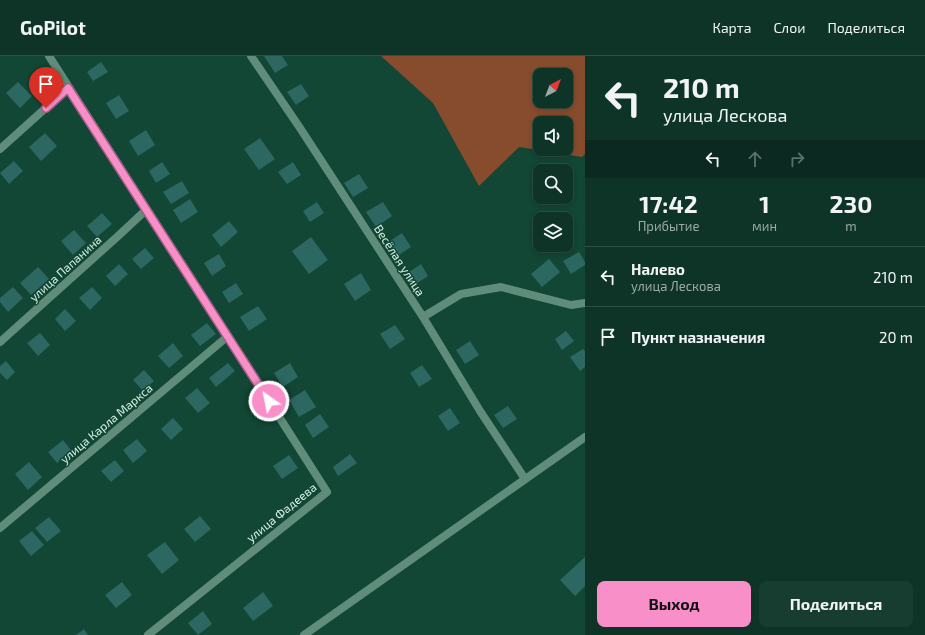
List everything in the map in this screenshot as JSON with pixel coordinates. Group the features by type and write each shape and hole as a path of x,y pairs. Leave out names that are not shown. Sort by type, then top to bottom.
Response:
{"street":[{"name":"улица Фадеева","path":"49,56 327,492 148,635"},
{"name":"Весёлая улица","path":"251,56 300,128 525,479"},
{"path":"0,149 68,88"},
{"name":"улица Папанина","path":"0,342 146,210"},
{"path":"422,317 461,294 501,287 572,305 585,303"},
{"name":"улица Карла Маркса","path":"0,528 228,336"},
{"path":"304,635 585,437"}],"shaded area":[{"path":"381,56 585,56 585,154 582,157 573,156 573,116 533,116 533,149 519,147 479,186 433,103"}],"building":[{"path":"264,56 282,56 288,65 275,73"},
{"path":"101,62 108,72 93,81 87,72"},
{"path":"18,82 32,96 20,108 6,93"},
{"path":"301,84 309,96 296,105 287,92"},
{"path":"119,95 129,111 116,119 106,103"},
{"path":"146,130 155,145 138,156 129,141"},
{"path":"45,133 57,146 41,161 29,147"},
{"path":"260,138 275,159 259,170 244,149"},
{"path":"14,161 23,171 9,184 0,173"},
{"path":"162,162 170,174 156,183 149,171"},
{"path":"293,162 301,175 287,184 278,172"},
{"path":"359,174 368,188 353,197 344,183"},
{"path":"182,181 189,193 171,204 163,192"},
{"path":"190,199 198,212 181,223 173,210"},
{"path":"317,202 324,213 310,222 303,211"},
{"path":"383,202 392,216 376,227 366,212"},
{"path":"102,213 112,224 97,237 87,226"},
{"path":"229,221 238,232 221,247 212,235"},
{"path":"74,230 86,243 73,255 61,241"},
{"path":"402,233 411,247 396,257 387,243"},
{"path":"311,237 328,260 309,274 292,251"},
{"path":"145,248 154,258 141,269 132,259"},
{"path":"579,252 585,262 585,265 571,274 563,261"},
{"path":"219,254 226,266 212,276 204,263"},
{"path":"549,259 560,272 542,287 531,274"},
{"path":"119,264 128,274 115,286 106,276"},
{"path":"421,264 428,276 413,286 406,274"},
{"path":"38,267 49,279 31,295 20,283"},
{"path":"361,273 371,290 355,301 344,284"},
{"path":"236,283 243,294 229,303 222,292"},
{"path":"13,287 23,298 8,312 0,302 0,298"},
{"path":"92,287 102,298 90,310 79,298"},
{"path":"258,306 267,319 249,331 240,317"},
{"path":"65,309 76,321 65,331 55,319"},
{"path":"207,323 216,334 200,346 191,335"},
{"path":"395,325 405,339 390,349 380,334"},
{"path":"566,331 574,341 562,350 555,339"},
{"path":"40,333 50,345 38,356 27,343"},
{"path":"470,341 479,355 465,364 456,350"},
{"path":"173,343 183,356 169,368 158,356"},
{"path":"583,349 585,351 585,367 580,371 570,357"},
{"path":"6,361 15,372 7,380 0,373 0,366"},
{"path":"228,363 235,371 216,387 209,378"},
{"path":"290,363 298,377 283,387 274,373"},
{"path":"422,365 432,379 419,387 410,373"},
{"path":"144,370 154,381 143,391 133,380"},
{"path":"197,388 210,403 198,413 185,398"},
{"path":"305,390 316,407 299,417 289,400"},
{"path":"508,406 517,419 503,428 494,415"},
{"path":"450,408 460,423 448,431 438,416"},
{"path":"320,414 329,427 313,438 305,425"},
{"path":"173,418 183,429 171,440 161,429"},
{"path":"137,439 147,451 133,463 123,450"},
{"path":"63,440 71,450 57,463 48,452"},
{"path":"350,454 357,463 338,476 333,467"},
{"path":"289,455 298,468 282,479 273,466"},
{"path":"115,460 124,471 111,482 101,471"},
{"path":"29,462 42,477 28,490 15,474"},
{"path":"200,516 211,529 195,542 184,529"},
{"path":"49,517 61,531 47,542 35,528"},
{"path":"32,531 44,545 31,556 19,541"},
{"path":"165,542 179,560 162,574 147,555"},
{"path":"585,557 585,586 575,596 560,580"},
{"path":"122,582 132,595 116,608 105,595"},
{"path":"263,592 273,606 253,621 243,608"},
{"path":"203,611 212,624 198,635 188,623"},
{"path":"84,629 88,635 76,635"}],"route":[{"path":"46,108 68,88 269,401"}]}
